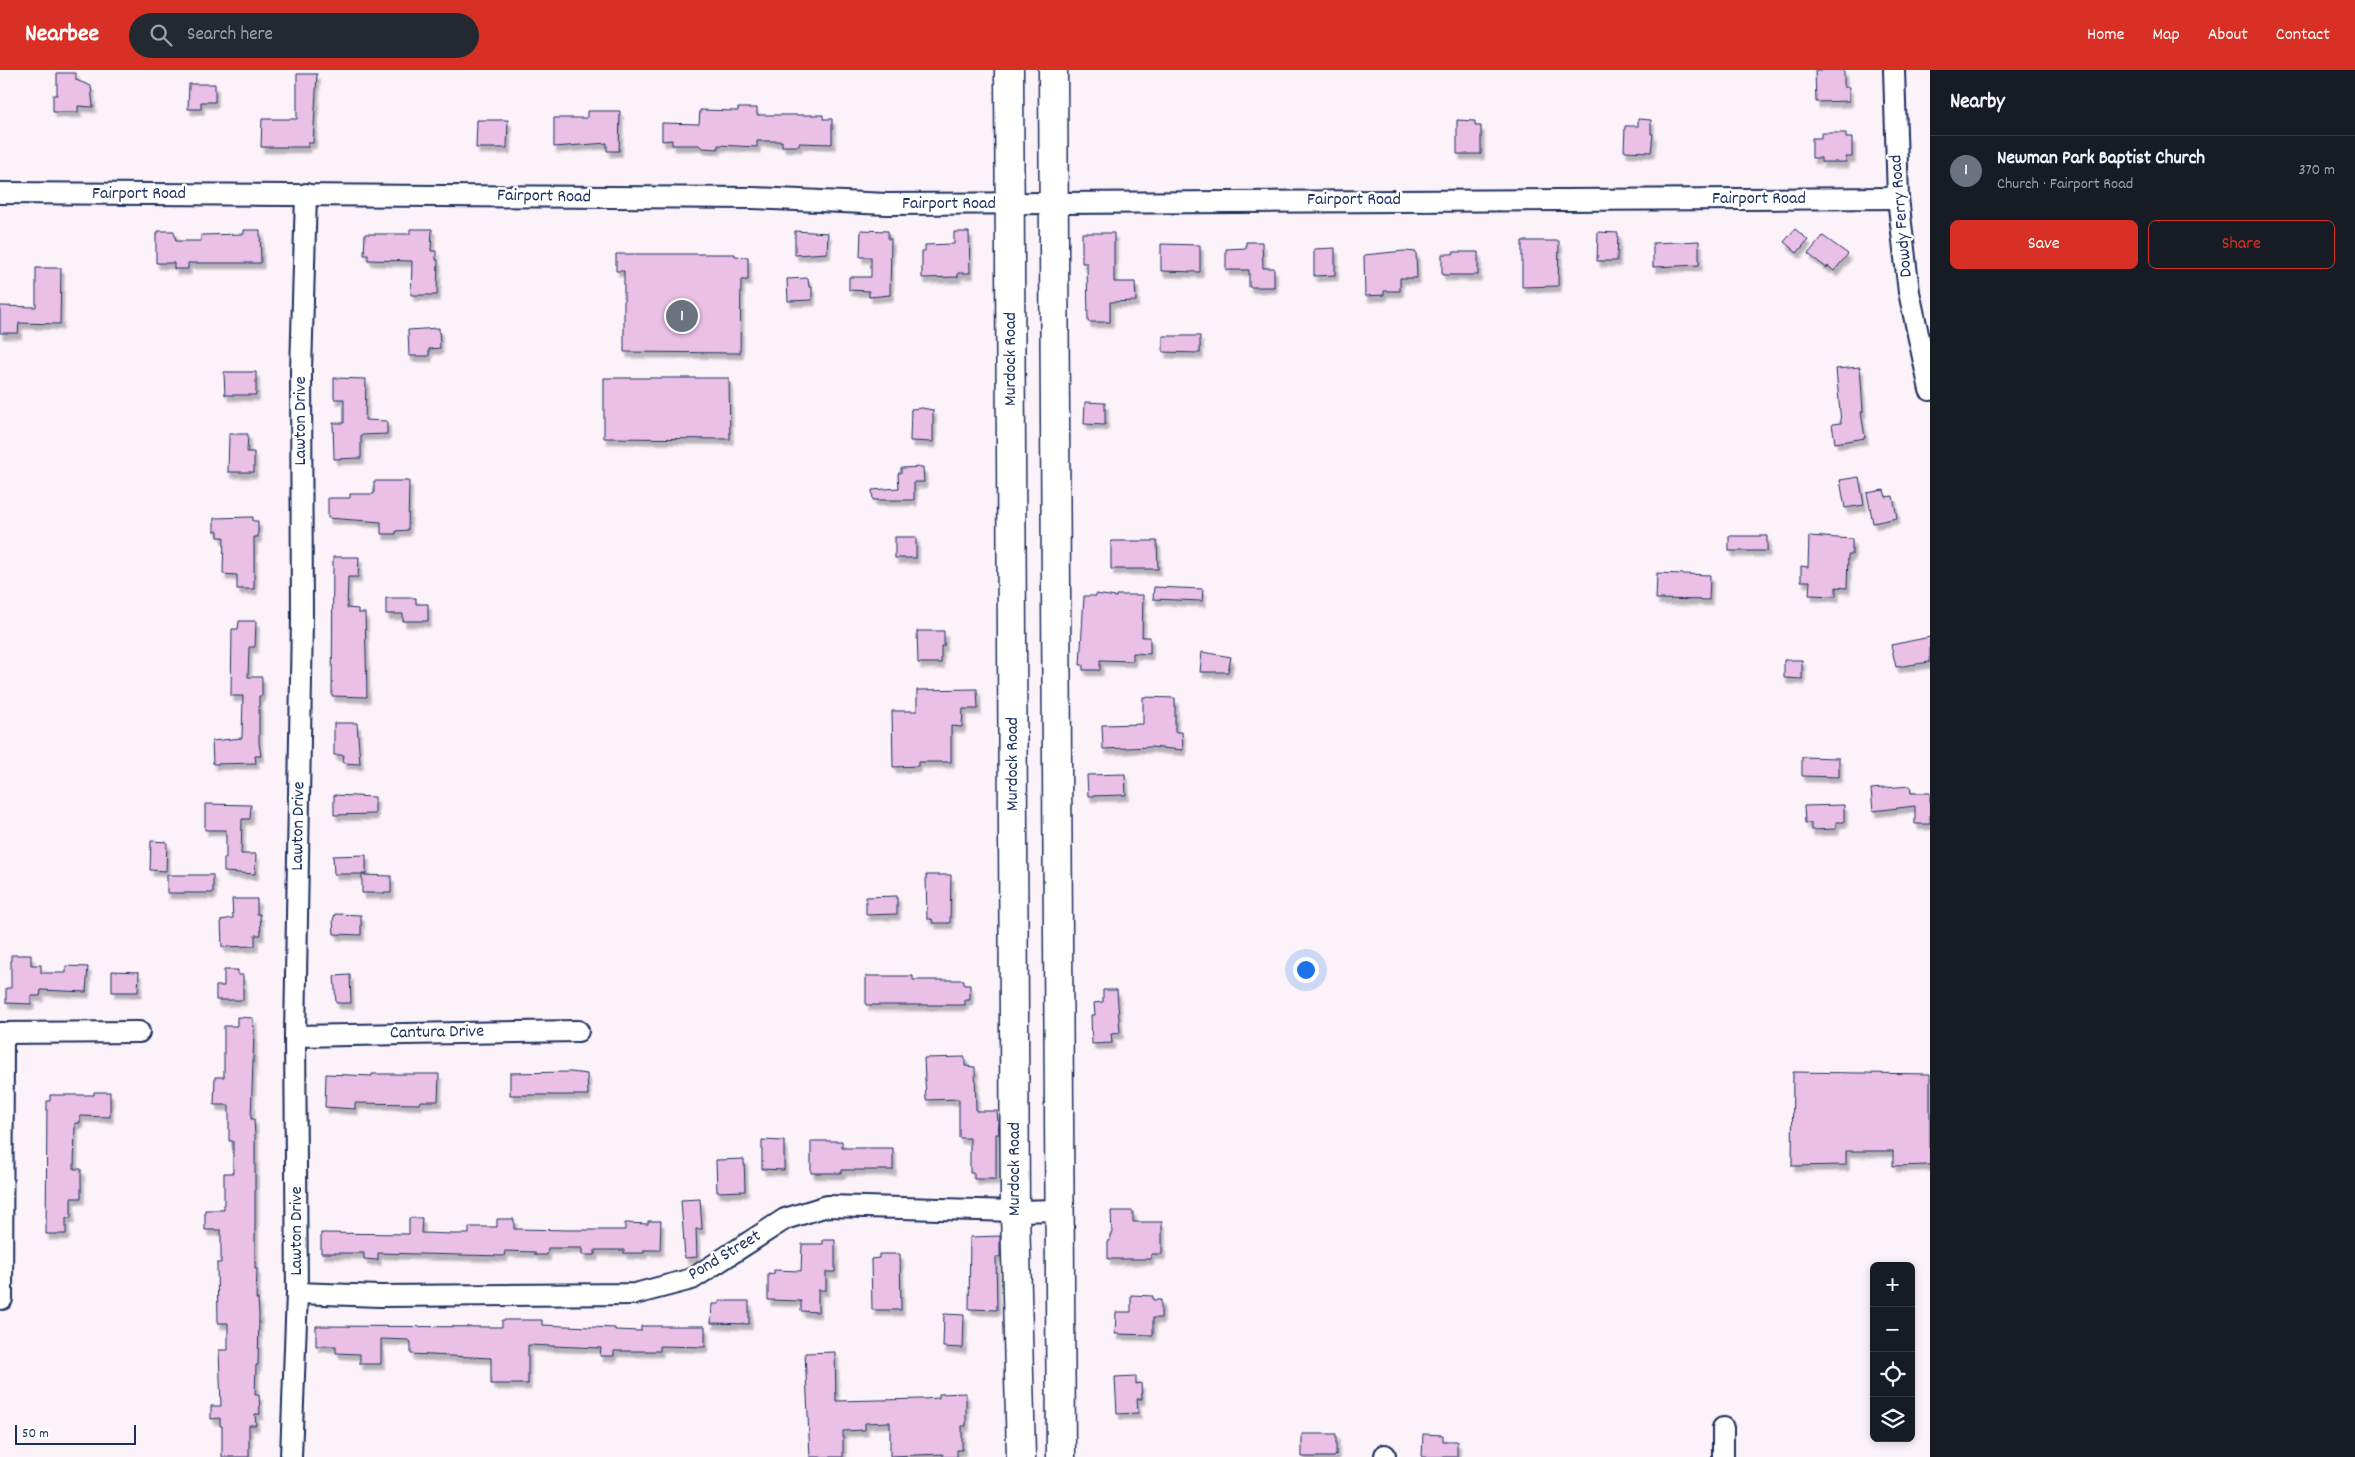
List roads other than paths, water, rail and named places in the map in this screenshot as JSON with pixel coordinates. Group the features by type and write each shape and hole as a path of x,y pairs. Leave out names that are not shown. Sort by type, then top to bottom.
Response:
{"main road":[{"name":"Murdock Road","path":"1009,70 1015,1211 1021,1457"},
{"path":"1053,70 1061,1457"},
{"path":"1012,650 1056,649"},
{"path":"1014,956 1057,955"}],"street":[{"name":"Dowdy Ferry Road","path":"1894,70 1898,198 1923,326 1930,390"},
{"name":"Fairport Road","path":"0,193 306,194 1010,204 1053,202 1898,198"},
{"name":"Lawton Drive","path":"291,1457 297,1293 295,1036 302,619 301,371 306,194"},
{"name":"Cantura Drive","path":"295,1036 578,1031"},
{"path":"2,1299 1,1033 139,1032"},
{"name":"Pond Street","path":"297,1293 380,1296 635,1294 692,1279 785,1219 827,1206 1015,1211 1059,1210"},
{"path":"1723,1428 1723,1457"}],"place":[{"name":"Newman Park Baptist Church","path":"682,316"}]}
